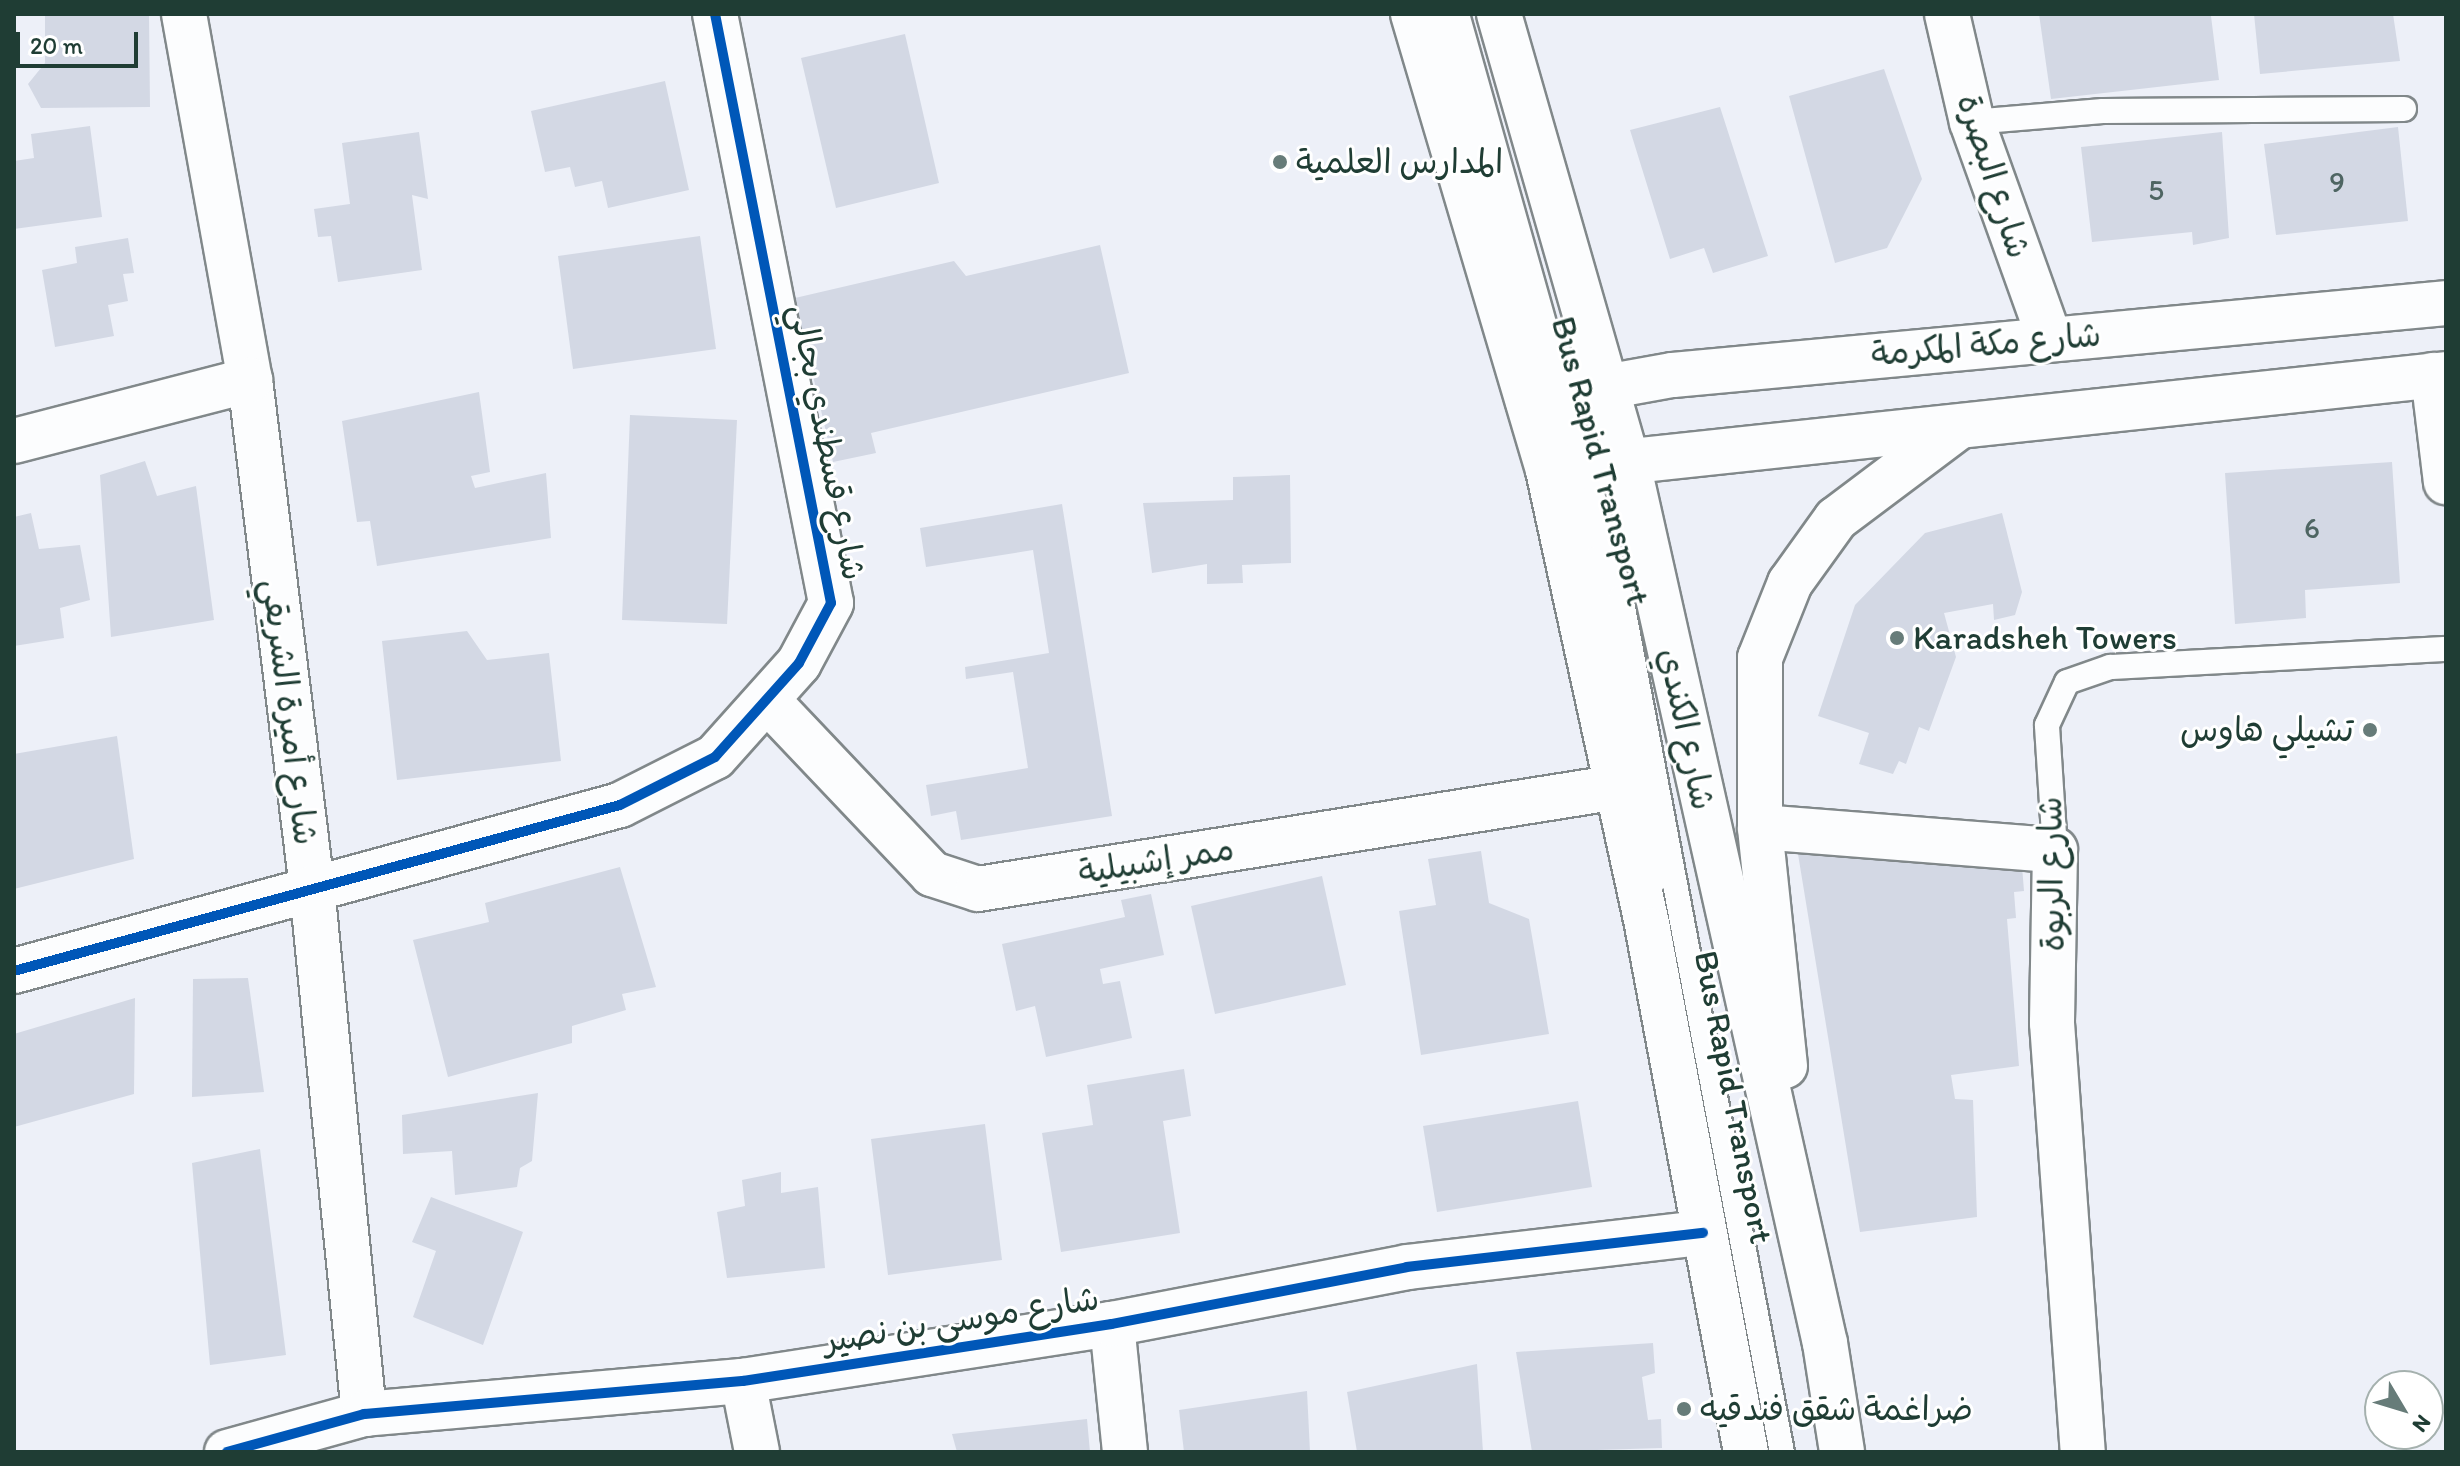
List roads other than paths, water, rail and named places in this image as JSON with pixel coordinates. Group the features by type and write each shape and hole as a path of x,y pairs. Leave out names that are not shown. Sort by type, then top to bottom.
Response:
{"street":[{"name":"شارع أميرة الشريقي","path":"184,14 250,380 312,888 364,1414"},
{"name":"شارع قسطندي بجالي","path":"14,971 620,805 715,757 799,663 831,603 715,14"},
{"name":"شارع الكندي","path":"1413,14 1563,395 1584,465 1787,1172 1842,1452"},
{"name":"شارع الكندي","path":"1499,14 1563,395 1584,465 1618,787 1746,1452"},
{"name":"شارع البصرة","path":"1947,14 1972,122 2049,337"},
{"name":"شارع مكة المكرمة","path":"1563,395 2049,337 2446,303"},
{"path":"1584,465 2439,374 2446,482"},
{"path":"14,441 250,380"},
{"path":"1787,1172 1783,1015 1760,827 1760,658 1790,583 1836,519 1958,427"},
{"name":"ممر إشبيلية","path":"767,700 932,874 978,889 1618,787"},
{"path":"1760,827 2055,850"},
{"name":"شارع الربوة","path":"2055,850 2052,1023 2083,1452"},
{"name":"شارع موسى بن نصير","path":"227,1452 364,1414 743,1381 1112,1324 1407,1267 1703,1233"},
{"path":"1112,1324 1125,1452"},
{"path":"743,1381 757,1452"}],"lane":[{"name":"Bus Rapid Transport","path":"1436,14 1563,395"},
{"name":"Bus Rapid Transport","path":"1457,14 1563,395"},
{"path":"1972,122 2103,111 2404,109"},
{"name":"Bus Rapid Transport","path":"1584,465 1633,745 1767,1452"},
{"name":"Bus Rapid Transport","path":"1584,465 1656,757 1782,1452"},
{"name":"شارع الربوة","path":"2055,850 2047,725 2067,682 2110,667 2446,649"}],"place":[{"name":"المدارس العلمية","path":"1280,162"},
{"name":"Karadsheh Towers","path":"1897,638"},
{"name":"تشيلي هاوس","path":"2370,730"},
{"name":"ضراغمة شقق فندقيه","path":"1684,1409"}]}
